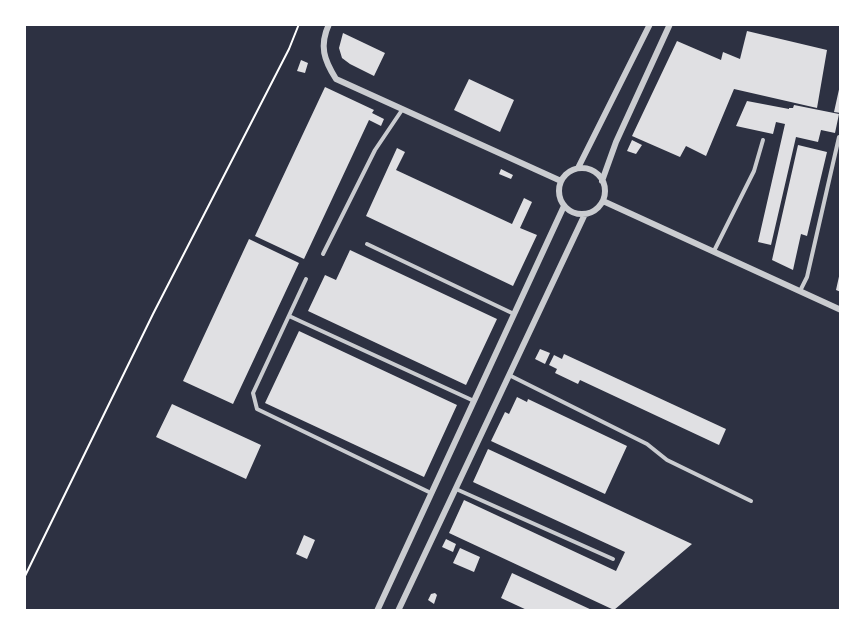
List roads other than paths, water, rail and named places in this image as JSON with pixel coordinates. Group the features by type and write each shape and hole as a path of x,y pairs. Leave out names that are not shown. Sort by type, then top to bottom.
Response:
{"street":[{"path":"329,24 323,52 327,66 336,79 561,181"},
{"path":"578,168 650,24"},
{"path":"602,180 616,142 670,24"},
{"path":"578,168 588,169 602,180 605,187 603,201 592,212 585,214 569,211 564,206 559,189 561,181 571,171 578,168"},
{"path":"603,201 841,310"},
{"path":"377,611 564,206"},
{"path":"398,611 585,214"}],"lane":[{"path":"322,254 375,150 402,109"},
{"path":"800,291 807,277 839,137"},
{"path":"713,252 754,171 763,140"},
{"path":"367,244 514,314"},
{"path":"306,279 253,393 257,409 431,493"},
{"path":"290,316 474,401"},
{"path":"508,375 647,444 667,460 752,501"},
{"path":"455,488 614,559"}]}
